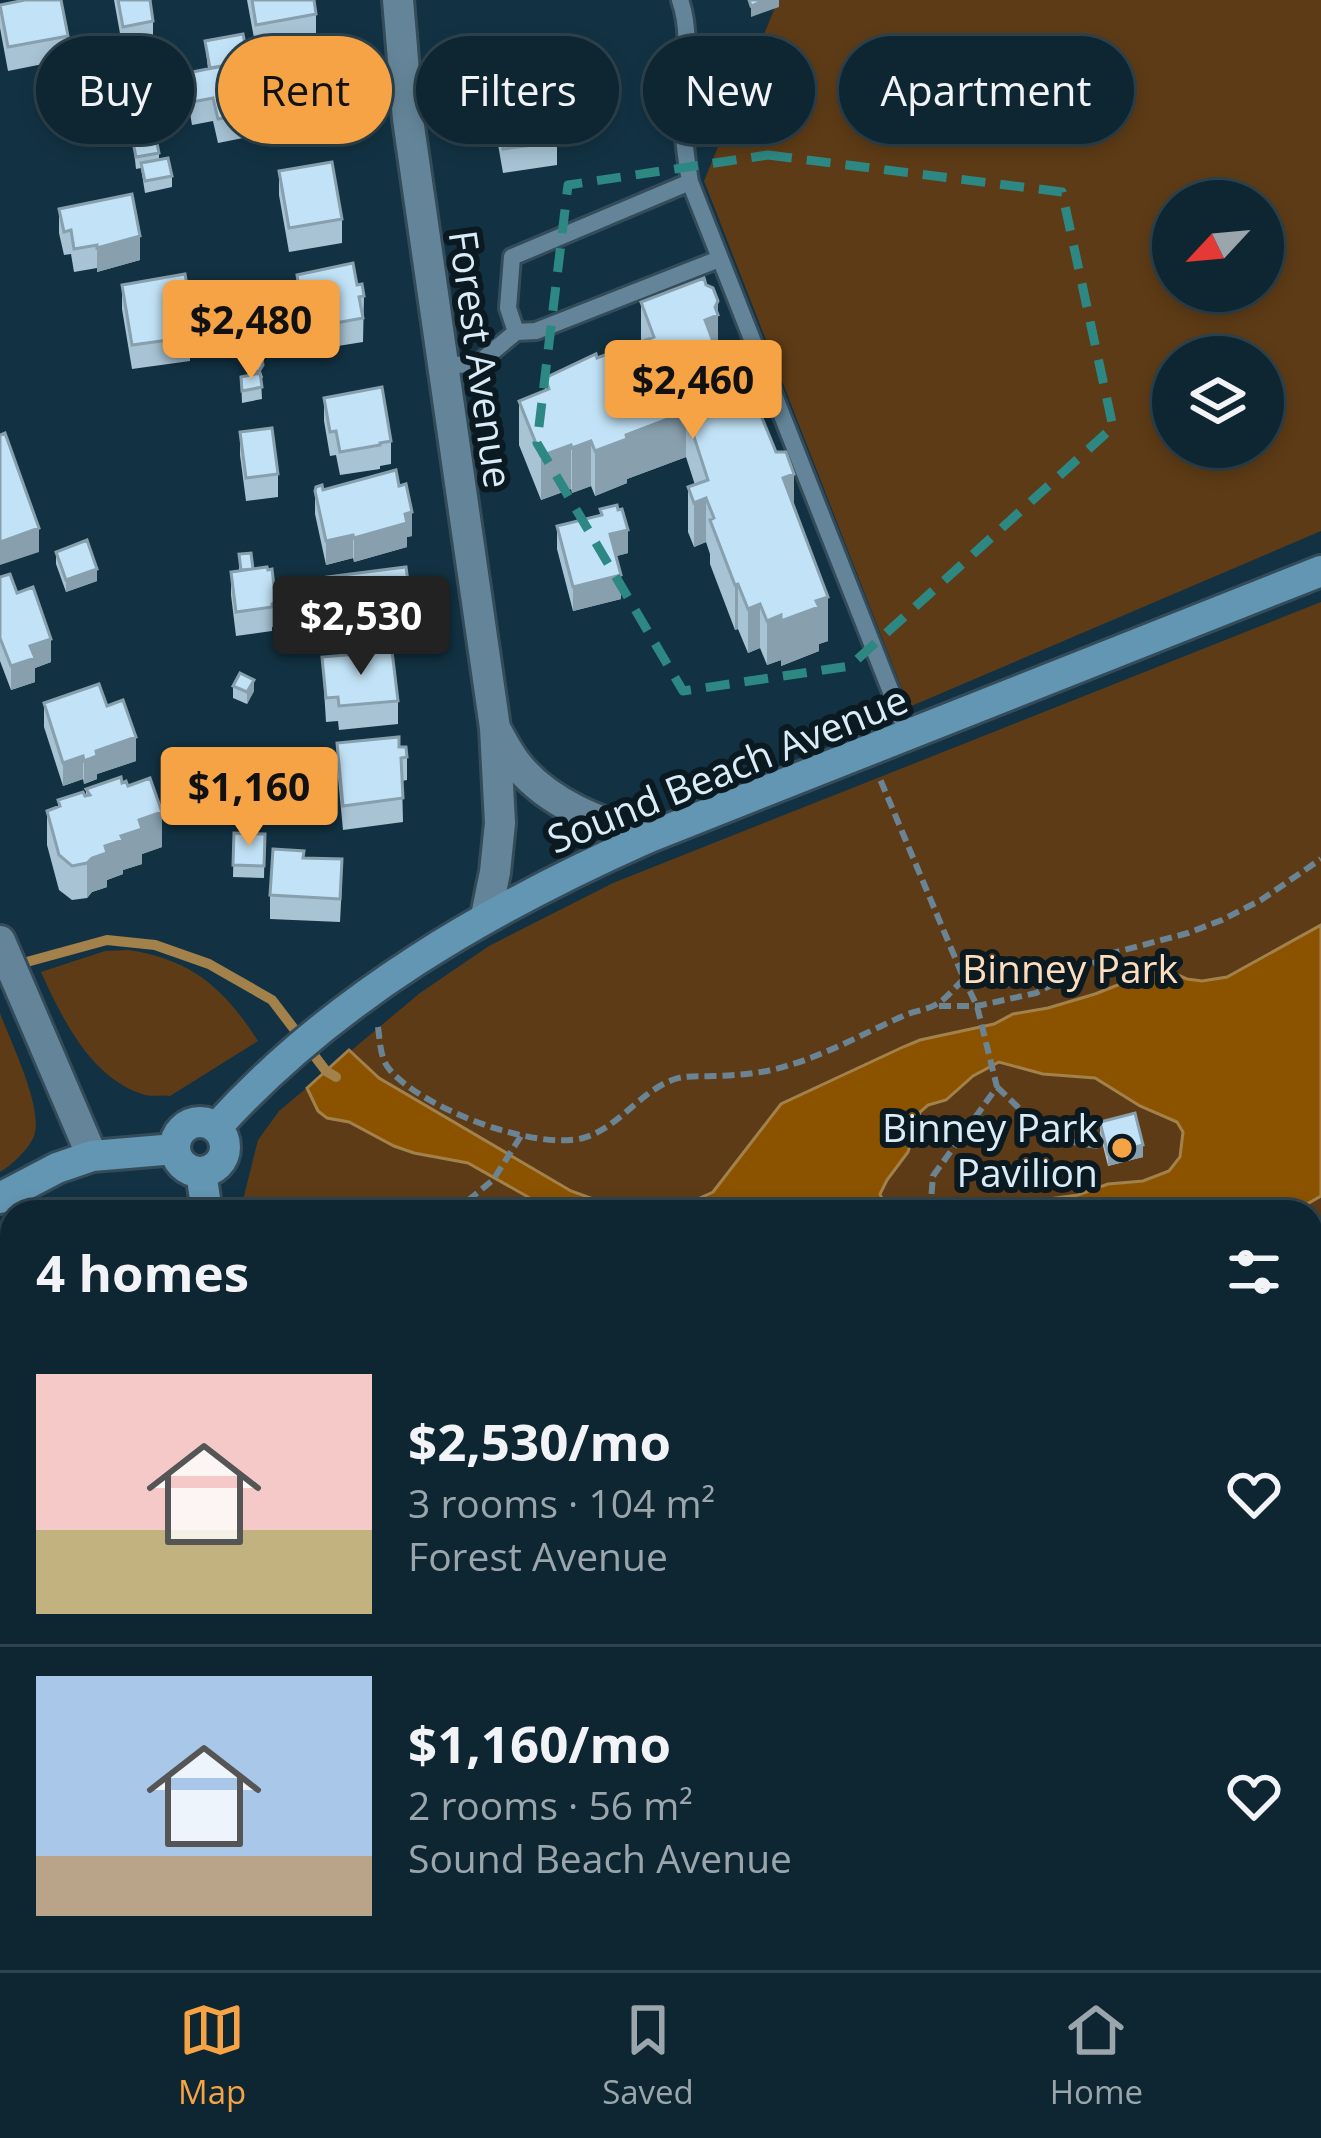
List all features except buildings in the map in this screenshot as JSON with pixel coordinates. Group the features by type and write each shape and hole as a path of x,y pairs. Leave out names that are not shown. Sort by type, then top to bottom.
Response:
{"street":[{"name":"Forest Avenue","path":"398,0 409,119 494,728 500,824 486,916"},
{"name":"Sound Beach Avenue","path":"216,1127 276,1065 332,1021 430,950 559,878 647,838 1321,571"},
{"name":"Forest Avenue","path":"494,728 516,763 555,798 602,823 647,838"},
{"path":"1,943 92,1156"},
{"path":"204,1121 216,1127 224,1140 224,1155 215,1167 201,1172 184,1166 175,1149 185,1126 204,1121"},
{"path":"0,1198 57,1168 92,1156 175,1149"},
{"path":"201,1172 205,1200"}],"lane":[{"path":"680,0 685,15 682,109 690,182 908,735"},
{"path":"516,332 508,308 512,257 690,182"},
{"path":"443,367 480,362 516,332 536,332 719,259"}],"path":[{"path":"879,777 977,1006 998,1087 1047,1133 1077,1145 1102,1146"},
{"path":"378,1027 386,1067 459,1115 521,1136 554,1141 583,1138 674,1079 795,1064 910,1012 936,1006 977,1006 1036,992 1113,953 1222,920 1321,859"},
{"path":"936,1006 964,979"},
{"path":"931,1200 933,1176 998,1087"},
{"path":"471,1200 493,1180 521,1136"}],"highlighted area":[{"path":"768,155 1062,192 1113,427 850,666 683,691 537,443 568,185"}],"green space":[{"path":"778,0 1321,0 1321,531 909,707 704,181 719,144 815,144 815,36 763,36"},
{"name":"Binney Park","path":"1321,602 1321,1200 243,1200 258,1140 279,1111 420,993 489,946 613,883"},
{"path":"128,950 170,961 204,979 258,1041 170,1096 146,1095 124,1086 80,1044 41,972 105,951"},
{"path":"0,1013 30,1092 36,1124 28,1146 0,1172"}],"shaded area":[{"path":"1321,925 1321,1196 1314,1200 1041,1200 1143,1181 1169,1171 1180,1157 1183,1132 1177,1122 1095,1078 1043,1074 999,1062 973,1076 946,1100 920,1112 908,1152 880,1194 883,1200 695,1200 713,1192 781,1104 903,1047 1095,994 1146,968 1202,981 1227,977"},
{"path":"349,1050 379,1078 571,1191 596,1200 533,1200 468,1163 394,1146 349,1122 327,1118 318,1111 307,1088"}],"waterway":[{"path":"12,966 107,940 155,945 209,964 272,1000 326,1071 336,1077"}],"place":[{"name":"Binney Park Pavilion","path":"1122,1148"}]}
